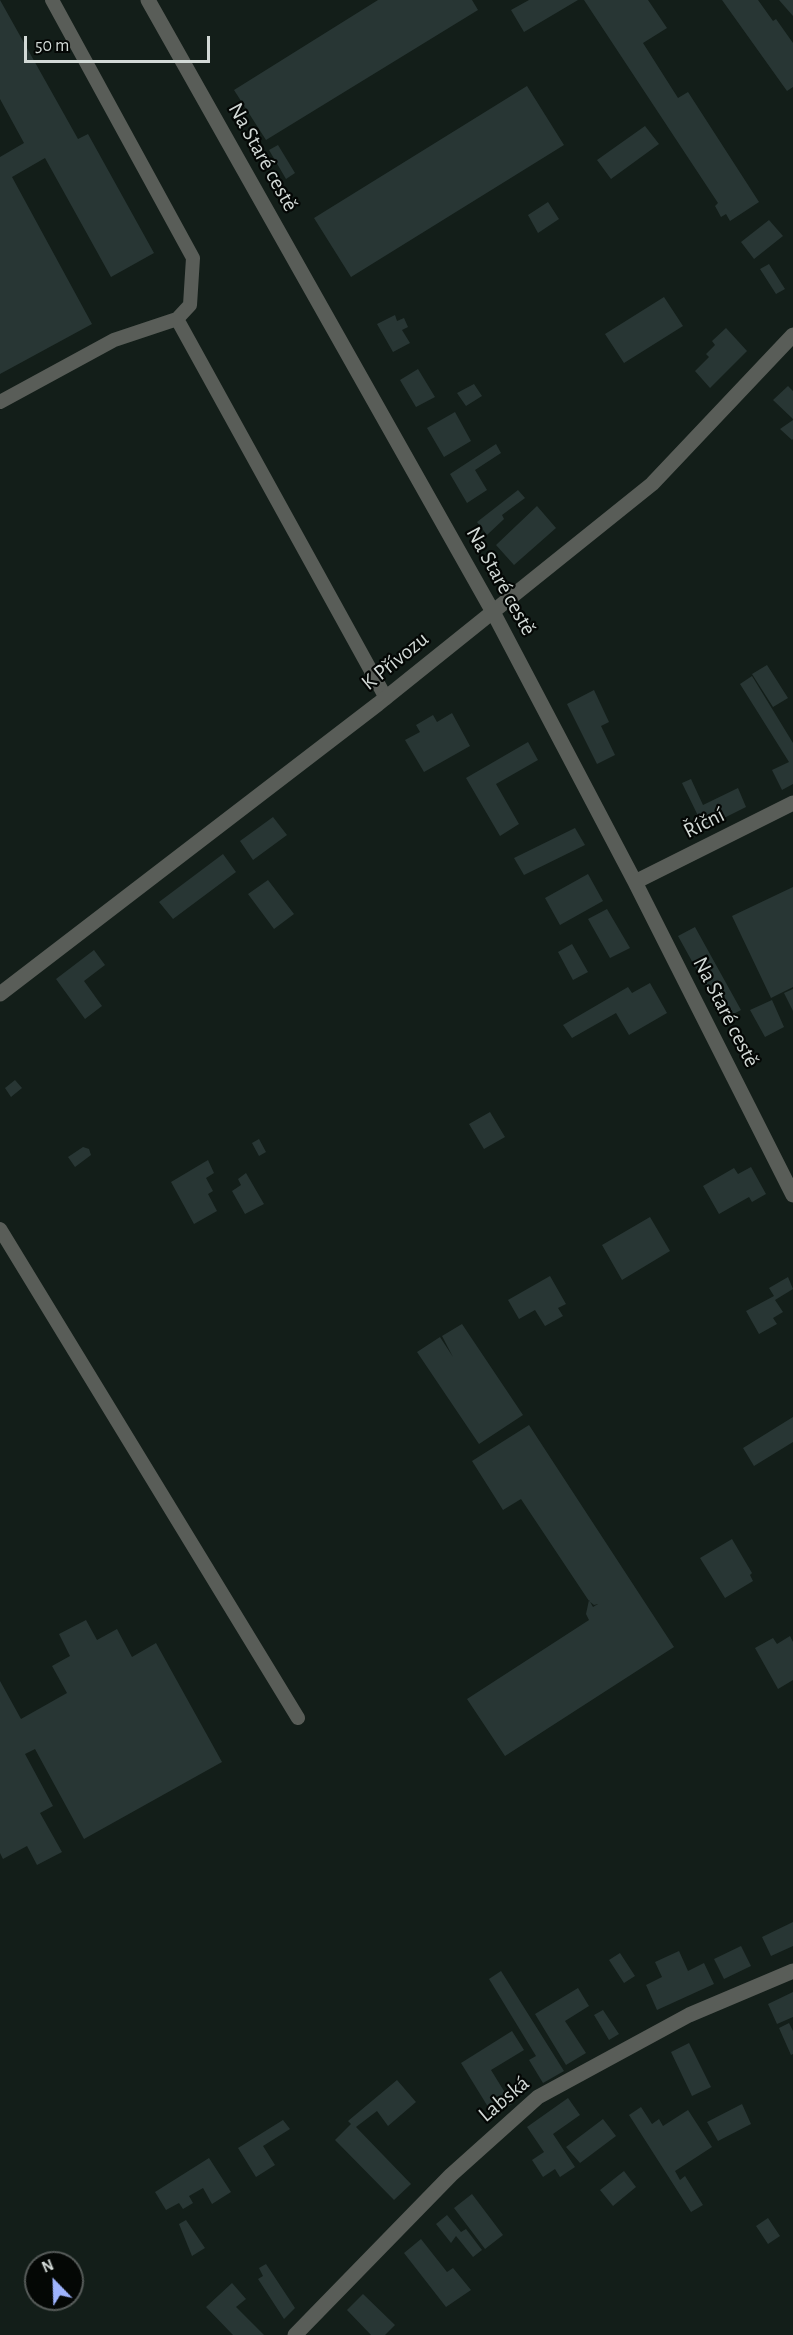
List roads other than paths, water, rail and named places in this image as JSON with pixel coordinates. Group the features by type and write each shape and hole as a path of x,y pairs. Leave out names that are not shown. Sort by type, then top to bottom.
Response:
{"street":[{"name":"Na Staré cestě","path":"148,0 493,612 635,882 793,1195"},
{"name":"K Přívozu","path":"0,994 386,698 652,484 793,335"},
{"name":"Říční","path":"635,882 793,803"},
{"name":"Labská","path":"295,2335 452,2175 538,2097 689,2015 793,1971"}],"lane":[{"path":"0,402 114,340 177,319 189,305 193,258 52,0"},
{"path":"177,319 386,698"},
{"path":"0,1229 298,1718"}]}
